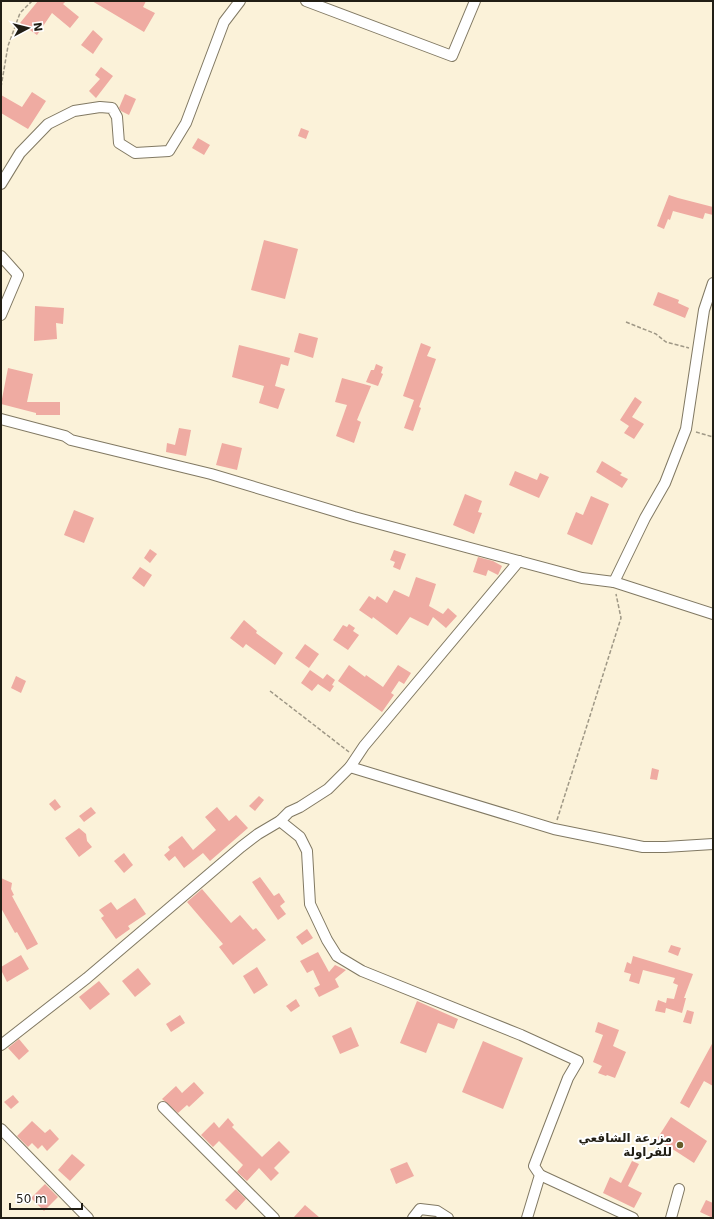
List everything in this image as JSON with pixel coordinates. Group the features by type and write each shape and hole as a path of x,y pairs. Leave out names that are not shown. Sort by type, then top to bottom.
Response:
{"street":[{"path":"1,184 20,153 48,124 74,111 100,107 112,108 117,117 119,143 134,153 169,151 186,123 224,22 240,1"},
{"path":"306,1 452,56 475,1"},
{"path":"1,256 18,275 1,315"},
{"path":"614,582 645,518 665,483 686,429 704,310 713,283"},
{"path":"1,419 65,436 71,440 211,474 354,517 431,538 582,578 614,582 713,614"},
{"path":"1,1045 87,978 240,847 280,821 289,812 300,807 328,789 350,767 364,746 519,561"},
{"path":"350,767 554,829 643,847 713,844"},
{"path":"280,821 300,837 307,851 310,904 327,940 337,956 362,971 521,1034 578,1061 568,1078 534,1166 540,1175 633,1218"},
{"path":"163,1107 274,1218"},
{"path":"1,1129 88,1218"},
{"path":"527,1218 540,1175"},
{"path":"671,1218 679,1189"},
{"path":"413,1218 420,1209 437,1211 448,1218"}],"path":[{"path":"1,87 8,46 20,13 32,1"},
{"path":"626,322 656,334 666,342 698,351"},
{"path":"686,429 713,437"},
{"path":"554,829 621,618 614,582"},
{"path":"270,691 349,751 350,767"}],"building":[{"path":"38,1 66,1 63,4 79,17 70,28 52,13 37,35 20,23"},
{"path":"92,1 146,1 143,7 155,13 144,32"},
{"path":"93,30 103,39 93,54 81,45"},
{"path":"101,67 113,76 96,98 89,91 100,79 95,75"},
{"path":"32,92 46,101 28,129 1,113 1,95 22,107"},
{"path":"125,94 136,99 129,115 121,111 119,108"},
{"path":"301,128 309,131 306,139 298,136"},
{"path":"198,138 210,145 204,155 192,148"},
{"path":"669,195 713,207 713,215 705,213 703,219 673,211 670,220 668,219 664,229 657,226"},
{"path":"264,240 298,249 285,299 251,290"},
{"path":"658,292 679,300 678,303 689,308 685,318 653,305"},
{"path":"35,306 64,308 63,324 56,323 57,339 34,341"},
{"path":"299,333 318,338 313,358 294,352"},
{"path":"421,343 431,347 427,356 436,359 419,407 421,408 413,431 404,428 414,400 403,396"},
{"path":"239,345 290,358 288,366 281,364 275,386 285,389 278,409 259,403 264,386 232,377"},
{"path":"376,364 383,367 381,373 383,374 378,386 366,382 371,370 374,370"},
{"path":"8,368 33,374 27,402 60,402 60,415 36,415 36,413 1,404"},
{"path":"342,378 371,386 357,420 361,422 354,443 336,436 347,405 335,402"},
{"path":"635,397 642,402 632,417 644,424 634,439 624,433 629,426 620,420"},
{"path":"179,428 191,430 186,456 166,452 167,443 175,445"},
{"path":"222,443 242,448 237,470 216,465"},
{"path":"602,461 622,473 620,475 628,479 622,488 596,472"},
{"path":"515,471 537,480 540,473 549,477 539,498 509,485"},
{"path":"465,494 482,501 478,512 482,513 474,534 453,525"},
{"path":"591,496 609,504 592,545 567,534 576,512 583,515"},
{"path":"74,510 94,518 84,543 64,535"},
{"path":"150,549 157,554 150,563 144,558"},
{"path":"394,550 406,554 400,570 393,567 395,562 390,560"},
{"path":"478,557 493,561 502,566 498,575 488,570 486,576 473,572"},
{"path":"140,567 152,575 144,587 132,578"},
{"path":"416,577 436,584 429,606 443,614 448,608 457,616 446,628 433,617 428,626 410,617 397,635 373,617 372,619 359,610 369,596 375,600 377,596 387,603 394,590 409,597"},
{"path":"244,620 257,631 256,633 283,653 275,665 246,644 243,648 230,638"},
{"path":"349,624 355,628 353,631 359,635 348,650 333,640 343,625 347,627"},
{"path":"305,644 319,654 309,668 295,658"},
{"path":"349,665 365,677 366,675 383,687 398,665 411,673 404,684 399,681 391,693 394,695 382,712 338,681"},
{"path":"310,670 323,679 327,674 335,680 332,685 334,686 330,692 318,684 312,691 301,683"},
{"path":"16,676 26,681 21,693 11,688"},
{"path":"652,768 659,770 657,780 650,779"},
{"path":"259,796 264,800 255,811 249,806"},
{"path":"55,799 61,807 55,811 49,804"},
{"path":"91,807 96,813 84,822 79,816"},
{"path":"217,807 229,821 236,815 248,828 210,861 203,853 184,868 175,856 169,861 164,855 170,850 168,847 182,836 193,850 216,830 205,817"},
{"path":"79,828 86,834 87,841 92,847 79,857 65,838"},
{"path":"124,853 133,865 124,873 114,861"},
{"path":"260,877 274,896 279,893 285,902 280,906 286,914 278,920 252,882"},
{"path":"1,878 12,883 11,889 14,895 12,896 38,944 27,950 17,932 15,933 1,908"},
{"path":"202,889 231,923 240,915 253,930 256,928 266,940 233,965 219,947 223,944 187,902"},
{"path":"135,898 146,914 128,926 130,929 116,939 101,918 104,916 99,910 111,902 117,910"},
{"path":"307,929 313,938 302,945 296,937"},
{"path":"671,945 681,948 678,956 668,952"},
{"path":"318,952 329,972 335,965 346,970 335,979 339,987 319,997 314,988 320,985 313,970 307,973 300,961"},
{"path":"21,955 29,969 7,982 1,967"},
{"path":"633,956 693,974 684,998 686,998 682,1013 666,1008 665,1013 655,1011 658,1000 666,1003 667,998 674,999 678,985 673,983 675,978 643,970 639,984 629,981 631,974 624,972 627,962 631,964"},
{"path":"257,967 268,985 254,994 243,976"},
{"path":"138,968 151,984 135,997 122,981"},
{"path":"99,981 110,994 90,1010 79,997"},
{"path":"296,999 300,1006 291,1012 286,1006"},
{"path":"417,1001 458,1019 454,1029 438,1023 426,1053 400,1043"},
{"path":"687,1010 694,1012 691,1024 683,1022"},
{"path":"180,1015 185,1023 171,1032 166,1024"},
{"path":"598,1022 619,1030 613,1046 626,1052 615,1078 598,1073 602,1066 593,1062 603,1035 595,1032"},
{"path":"351,1027 359,1046 340,1054 332,1036"},
{"path":"19,1039 29,1051 19,1060 8,1048"},
{"path":"483,1041 523,1058 503,1109 462,1092"},
{"path":"713,1042 713,1086 704,1081 689,1108 680,1103"},
{"path":"194,1082 204,1093 189,1107 187,1105 178,1113 162,1099 176,1086 182,1093"},
{"path":"13,1095 19,1102 11,1109 4,1102"},
{"path":"671,1117 707,1141 694,1163 657,1139"},
{"path":"228,1118 234,1125 232,1127 262,1157 279,1141 290,1152 274,1168 279,1173 271,1181 259,1168 247,1181 237,1172 243,1165 219,1141 213,1147 201,1135 214,1122 219,1128"},
{"path":"32,1121 45,1133 50,1129 59,1139 47,1151 42,1145 38,1149 32,1143 28,1147 17,1136"},
{"path":"72,1154 85,1165 70,1181 58,1170"},
{"path":"632,1161 639,1164 628,1186 642,1193 634,1208 603,1193 610,1177 621,1183"},
{"path":"407,1162 414,1176 396,1184 390,1169"},
{"path":"45,1184 58,1197 44,1211 31,1198"},
{"path":"236,1189 246,1199 236,1210 225,1200"},
{"path":"706,1200 713,1203 713,1218 700,1212"},
{"path":"305,1205 320,1218 293,1218"}],"place":[{"name":"مزرعة الشافعي للفراولة","path":"680,1145"}]}
